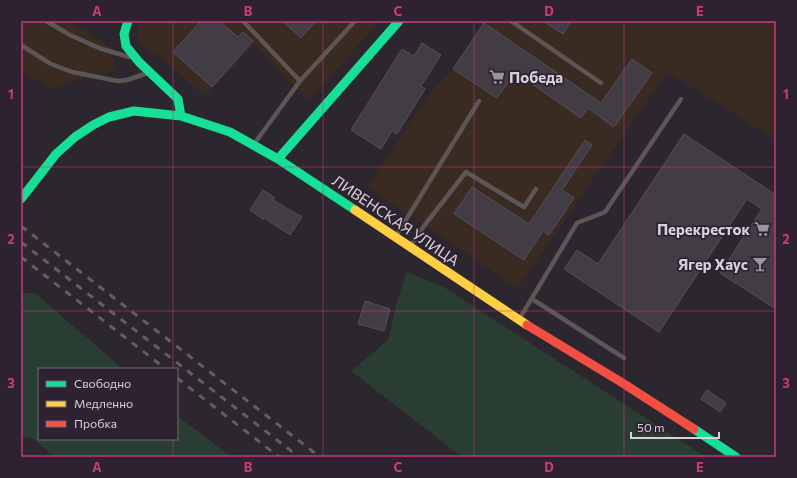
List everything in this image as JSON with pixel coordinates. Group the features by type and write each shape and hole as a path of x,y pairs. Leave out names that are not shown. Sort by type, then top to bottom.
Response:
{"main road":[{"path":"128,21 124,40 126,47 134,58 178,99 181,116"},
{"path":"278,159 399,21"},
{"name":"ЛИВЕНСКАЯ УЛИЦА","path":"21,199 56,154 93,125 109,117 134,111 181,116 230,132 278,159 519,320 621,382 736,457"}],"lane":[{"path":"46,21 70,35 99,48 134,58"},
{"path":"243,21 300,81"},
{"path":"253,145 300,81 355,21"},
{"path":"511,21 601,83"},
{"path":"21,45 51,64 72,72 118,81 131,79 150,72"},
{"path":"519,320 577,223 606,212 681,99"},
{"path":"395,237 479,102"},
{"path":"410,247 424,226 466,172 524,207 536,189"},
{"path":"532,299 624,358"}],"shaded area":[{"path":"21,21 69,21 112,48 116,70 50,88 21,71"},
{"path":"141,21 380,21 309,100 287,80 255,44 205,96 165,61 139,44 137,30"},
{"path":"484,21 776,21 776,140 667,72 518,288 367,187 429,94 453,69 497,98 528,52 484,23"}],"green space":[{"path":"407,272 442,286 706,457 462,457 351,371 388,340 397,301"},
{"path":"21,293 35,293 122,368 38,368 38,440 178,440 178,417 232,457 55,457 32,438 21,437"}],"building":[{"path":"201,21 219,21 238,37 243,32 253,41 212,87 173,52"},
{"path":"282,21 316,21 301,38"},
{"path":"543,21 571,21 563,34"},
{"path":"484,23 601,103 632,59 652,73 614,127 588,108 581,118 515,72 497,98 453,69"},
{"path":"422,43 441,55 421,86 425,89 397,134 392,131 381,149 351,130 402,49 414,56"},
{"path":"684,134 776,195 776,309 720,273 762,209 747,199 659,332 564,269 577,250 598,264"},
{"path":"585,140 592,145 562,190 574,198 549,235 543,231 524,260 454,214 472,187 529,224"},
{"path":"263,190 275,198 273,200 302,217 290,235 250,210"},
{"path":"365,301 390,309 384,331 358,324"},
{"path":"707,390 726,403 720,412 701,399"}],"railway":[{"path":"21,226 320,457"},
{"path":"21,242 299,457"},
{"path":"21,257 165,368"},
{"path":"178,379 279,457"}],"traffic: fast":[{"path":"128,21 124,34 126,46 139,62 178,99 181,116"},
{"path":"278,159 399,21"},
{"path":"21,199 56,154 75,137 93,125 109,117 134,111 181,116 230,132 278,159 355,210"},
{"path":"694,429 736,457"}],"traffic: slow":[{"path":"355,210 527,325"}],"traffic: jam":[{"path":"527,325 621,382 694,429"}],"place":[{"name":"Победа","path":"497,77"},
{"name":"Перекресток","path":"762,229"},
{"name":"Ягер Хаус","path":"760,264"}]}
